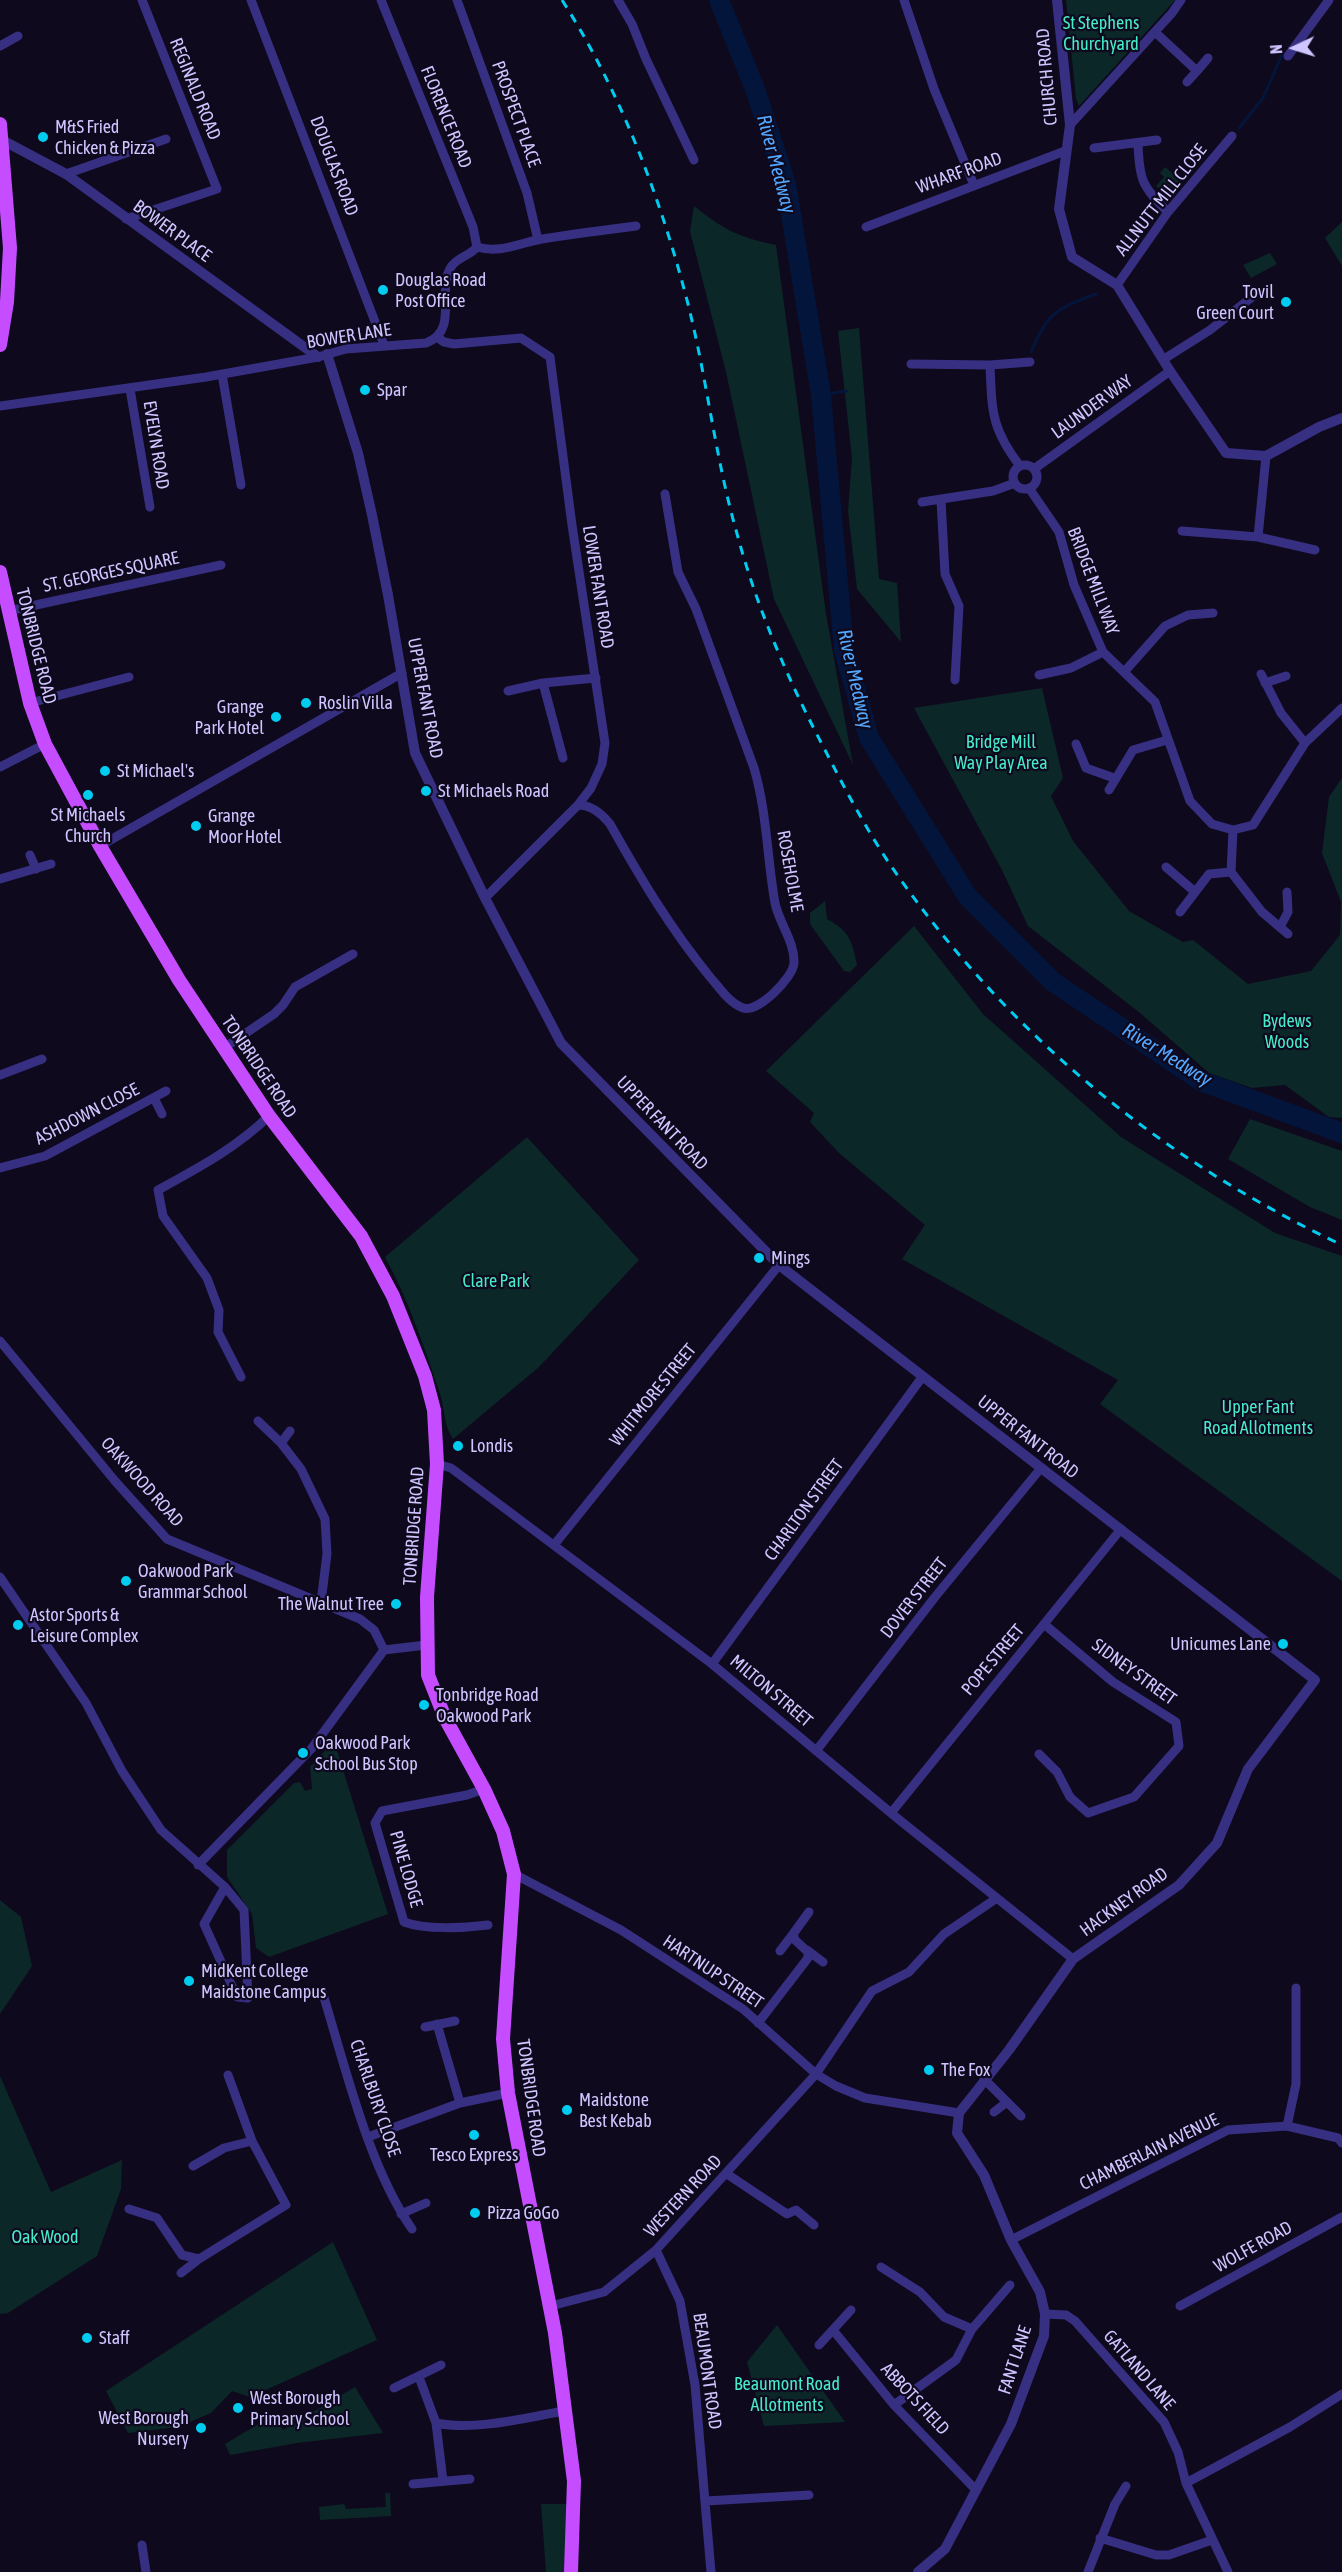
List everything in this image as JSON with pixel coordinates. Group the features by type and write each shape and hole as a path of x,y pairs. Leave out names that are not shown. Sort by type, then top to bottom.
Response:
{"main road":[{"path":"0,124 10,248 7,302 0,345"},
{"name":"TONBRIDGE ROAD","path":"0,572 30,703 45,744 100,846 179,980 269,1116 361,1236 393,1296 425,1376 434,1410 437,1464 427,1598 426,1645 429,1675 445,1718 484,1789 503,1831 514,1874 503,2039 508,2093 551,2306 574,2481 571,2572"}],"street":[{"name":"REGINALD ROAD","path":"126,219 218,189 142,0"},
{"name":"DOUGLAS ROAD","path":"251,0 384,345"},
{"name":"FLORENCE ROAD","path":"381,0 473,227 477,247"},
{"name":"PROSPECT PLACE","path":"457,0 527,193 538,240"},
{"path":"618,0 632,24 694,160"},
{"path":"904,0 934,89 974,185"},
{"name":"CHURCH ROAD","path":"1057,0 1070,125 1059,209 1072,257 1118,285"},
{"path":"1070,125 1155,32 1181,0"},
{"path":"1288,56 1329,0"},
{"path":"1155,32 1197,71"},
{"path":"0,46 18,36"},
{"path":"1187,82 1208,58"},
{"name":"ALLNUTT MILL CLOSE","path":"1118,285 1168,212 1232,136"},
{"path":"66,174 166,139"},
{"name":"BOWER PLACE","path":"2,140 66,174 126,219 323,355"},
{"path":"1094,148 1157,140"},
{"path":"1138,143 1138,165 1147,192 1168,212"},
{"name":"WHARF ROAD","path":"866,227 1065,151"},
{"path":"437,337 444,326 446,279 449,271 459,259 477,247 487,250 506,249 538,240 636,226"},
{"path":"1118,285 1170,371 1226,453 1266,456 1319,427 1342,418"},
{"path":"1164,359 1210,330 1256,294"},
{"name":"BOWER LANE","path":"0,406 130,389 384,345 426,343 437,337"},
{"name":"LOWER FANT ROAD","path":"437,337 444,342 454,344 521,338 550,357 572,525 605,743 604,753 591,788 578,806 485,898"},
{"name":"UPPER FANT ROAD","path":"323,355 358,453 418,760 485,898 561,1043 778,1265 1315,1680"},
{"path":"911,364 990,365 1030,362"},
{"path":"990,365 992,412 1004,444 1020,466"},
{"name":"LAUNDER WAY","path":"1034,469 1170,371"},
{"path":"222,374 241,485"},
{"name":"EVELYN ROAD","path":"130,389 150,507"},
{"path":"1258,537 1266,456"},
{"path":"1028,465 1034,469 1037,480 1029,488 1021,488 1015,483 1013,475 1020,466 1028,465"},
{"path":"922,502 993,491 1015,483"},
{"name":"BRIDGE MILL WAY","path":"1029,488 1059,532 1074,585 1102,652 1125,671 1155,702 1190,801 1212,824 1233,830"},
{"name":"ROSEHOLME","path":"578,806 598,812 610,824 678,938 729,1000 742,1008 760,1005 791,975 794,965 792,951 775,906 762,794 696,609 678,572 665,494"},
{"path":"941,500 945,574 959,606 956,680"},
{"path":"1182,531 1258,537 1315,549"},
{"name":"ST. GEORGES SQUARE","path":"8,611 221,565"},
{"path":"1125,671 1165,626 1188,615 1213,613"},
{"path":"1039,675 1071,668 1102,652"},
{"path":"100,846 402,673"},
{"path":"1286,676 1263,679 1281,712 1305,743"},
{"path":"30,703 129,678"},
{"path":"508,690 543,683 596,678"},
{"path":"543,683 563,758"},
{"path":"1288,934 1262,912 1231,872 1233,830 1253,825 1305,743 1342,708"},
{"path":"1109,790 1114,778 1133,750 1167,740"},
{"path":"0,767 45,744"},
{"path":"1076,744 1086,768 1114,778"},
{"path":"30,855 36,869"},
{"path":"0,879 51,864"},
{"path":"1166,867 1195,892"},
{"path":"1180,912 1209,874 1231,872"},
{"path":"1280,927 1288,912 1287,892"},
{"path":"224,1048 274,1014 295,987 353,954"},
{"path":"0,1075 42,1059"},
{"name":"ASHDOWN CLOSE","path":"0,1168 45,1156 166,1091"},
{"name":"ASHDOWN CLOSE","path":"154,1098 162,1114"},
{"path":"241,1377 218,1332 219,1310 207,1278 163,1216 158,1190 223,1155 251,1134 269,1116"},
{"name":"WHITMORE STREET","path":"554,1545 778,1265"},
{"name":"OAKWOOD ROAD","path":"0,1341 166,1539 321,1602 367,1624 374,1630 384,1650"},
{"name":"CHARLTON STREET","path":"712,1664 923,1376"},
{"path":"258,1421 281,1443 301,1469 325,1519 327,1554 321,1602"},
{"path":"281,1443 290,1431"},
{"name":"MILTON STREET","path":"437,1464 451,1468 712,1664 891,1813 1073,1959"},
{"name":"DOVER STREET","path":"816,1751 935,1597 1041,1468"},
{"name":"POPE STREET","path":"891,1813 1121,1529"},
{"path":"0,1577 86,1703 122,1771 161,1830 225,1887 244,1910 248,1998 237,1997 204,1924 225,1887"},
{"name":"SIDNEY STREET","path":"1039,1754 1057,1772 1070,1797 1088,1813 1134,1797 1179,1746 1176,1722 1113,1682 1044,1624"},
{"path":"198,1865 312,1748 384,1650 426,1645"},
{"name":"HACKNEY ROAD","path":"959,2113 1009,2050 1073,1959 1179,1885 1217,1843 1248,1769 1315,1680"},
{"name":"PINE LODGE","path":"484,1789 467,1795 382,1811 375,1823 404,1922 417,1928 440,1926 464,1928 488,1925"},
{"name":"HARTNUP STREET","path":"514,1874 621,1930 743,2009 816,2074 836,2086 865,2098 959,2113"},
{"name":"WESTERN ROAD","path":"551,2306 604,2292 656,2250 816,2074 872,1991 909,1972 944,1934 997,1898"},
{"path":"780,1951 809,1912"},
{"path":"793,1934 795,1940 823,1962"},
{"path":"758,2023 807,1960 807,1950"},
{"path":"1287,2126 1296,2084 1296,1988"},
{"name":"CHARLBURY CLOSE","path":"322,1991 368,2137 402,2214 412,2229"},
{"path":"425,2026 454,2021"},
{"path":"437,2024 460,2103"},
{"path":"181,2273 199,2259 286,2205 252,2141 228,2075"},
{"path":"984,2079 1021,2116"},
{"path":"368,2137 460,2103 508,2093"},
{"path":"994,2112 1007,2102"},
{"name":"FANT LANE","path":"918,2572 945,2549 1015,2413 1044,2336 1045,2314 1040,2292 1011,2240 984,2175 957,2133 959,2113"},
{"name":"CHAMBERLAIN AVENUE","path":"1011,2240 1228,2130 1287,2126 1338,2138 1342,2143"},
{"path":"193,2166 224,2148 252,2141"},
{"path":"727,2174 787,2214 796,2211 814,2225"},
{"path":"402,2214 426,2203"},
{"path":"129,2209 157,2218 182,2254 199,2259"},
{"name":"WOLFE ROAD","path":"1180,2306 1342,2217"},
{"name":"BEAUMONT ROAD","path":"656,2250 680,2301 695,2385 711,2572"},
{"path":"880,2267 920,2292 944,2317 972,2329"},
{"path":"894,2405 956,2360 972,2329 1010,2285"},
{"path":"819,2345 851,2310"},
{"name":"GATLAND LANE","path":"1045,2314 1066,2315 1075,2321 1164,2422 1178,2452 1186,2483 1228,2572"},
{"name":"ABBOTS FIELD","path":"833,2330 894,2405 975,2489"},
{"path":"394,2388 441,2365"},
{"path":"419,2377 436,2423 443,2481"},
{"path":"1186,2483 1290,2427 1342,2394"},
{"path":"436,2423 452,2427 506,2422 564,2411"},
{"path":"413,2484 470,2479"},
{"path":"1088,2572 1117,2499 1126,2486"},
{"path":"706,2501 809,2495"},
{"path":"1100,2538 1156,2555 1184,2552 1212,2540"},
{"path":"142,2545 146,2572"}],"green space":[{"name":"St Stephens Churchyard","path":"1066,0 1175,0 1079,106 1076,99"},
{"path":"1165,167 1182,181 1172,193 1166,195 1156,186 1164,177 1160,173"},
{"path":"694,206 732,232 776,245 826,614 853,765 774,599 726,372 690,231"},
{"path":"1342,222 1342,266 1325,238"},
{"path":"1270,253 1277,264 1251,278 1243,265"},
{"path":"859,328 879,579 897,583 901,642 857,589 848,511 852,458 838,331"},
{"name":"Bydews Woods","path":"1042,688 1063,778 1051,796 1073,841 1129,911 1183,942 1193,940 1248,984 1311,971 1340,935 1341,902 1322,853 1329,797 1342,778 1342,1118 1329,1117 1285,1085 1252,1088 1209,1073 1140,1013 1028,926 1002,870 914,708"},
{"path":"825,901 827,919 845,932 851,943 857,965 850,972 844,971 810,924 810,913"},
{"name":"Upper Fant Road Allotments","path":"914,926 983,1014 1121,1137 1275,1233 1342,1256 1342,1581 1100,1404 1118,1380 902,1259 925,1225 839,1153 810,1122 814,1113 766,1071"},
{"path":"1250,1119 1342,1151 1342,1220 1310,1207 1228,1159"},
{"name":"Clare Park","path":"527,1137 639,1260 539,1367 453,1439 447,1428 441,1397 421,1340 401,1289 385,1257"},
{"path":"334,1741 388,1914 269,1957 256,1948 252,1914 227,1877 227,1850 294,1783 300,1782 305,1791 312,1789 310,1767"},
{"path":"0,1900 21,1917 32,1966 0,2014"},
{"name":"Oak Wood","path":"0,2076 51,2192 122,2160 121,2189 97,2256 8,2313 0,2314"},
{"path":"333,2242 377,2340 250,2397 232,2391 211,2413 178,2427 128,2433 106,2391"},
{"name":"Beaumont Road Allotments","path":"777,2325 845,2422 764,2426 747,2362"},
{"path":"355,2387 383,2433 297,2443 230,2455 225,2444 275,2414 283,2430"},
{"path":"385,2493 390,2493 391,2516 320,2520 319,2507 344,2504 346,2509 386,2507"},
{"path":"541,2504 570,2504 565,2572 546,2572"}],"waterway":[{"name":"River Medway","path":"719,0 755,89 786,184 821,395 844,650 869,738 968,897 1053,982 1201,1081 1342,1133"},
{"path":"1239,128 1263,98 1282,55"},
{"path":"1031,352 1048,320 1062,308 1096,294"},
{"path":"821,395 846,391"}],"railway":[{"path":"562,0 583,35 621,109 665,225 695,332 729,502 763,615 811,724 863,822 889,863 934,924 983,981 1035,1035 1090,1085 1149,1131 1210,1173 1275,1211 1342,1245"}],"place":[{"name":"M&S Fried Chicken & Pizza","path":"43,137"},
{"name":"Douglas Road Post Office","path":"383,290"},
{"name":"Tovil Green Court","path":"1286,302"},
{"name":"Spar","path":"365,390"},
{"name":"Roslin Villa","path":"306,703"},
{"name":"Grange Park Hotel","path":"276,717"},
{"name":"St Michael's","path":"105,771"},
{"name":"St Michaels Road","path":"426,791"},
{"name":"St Michaels Church","path":"88,795"},
{"name":"Grange Moor Hotel","path":"196,826"},
{"name":"Mings","path":"759,1258"},
{"name":"Londis","path":"458,1446"},
{"name":"Oakwood Park Grammar School","path":"126,1581"},
{"name":"The Walnut Tree","path":"396,1604"},
{"name":"Astor Sports & Leisure Complex","path":"18,1625"},
{"name":"Unicumes Lane","path":"1283,1644"},
{"name":"Tonbridge Road Oakwood Park","path":"424,1705"},
{"name":"Oakwood Park School Bus Stop","path":"303,1753"},
{"name":"MidKent College Maidstone Campus","path":"189,1981"},
{"name":"The Fox","path":"929,2070"},
{"name":"Maidstone Best Kebab","path":"567,2110"},
{"name":"Tesco Express","path":"474,2135"},
{"name":"Pizza GoGo","path":"475,2213"},
{"name":"Staff","path":"87,2338"},
{"name":"West Borough Primary School","path":"238,2408"},
{"name":"West Borough Nursery","path":"201,2428"}],"park label":[{"name":"Bridge Mill Way Play Area","path":"1001,752"}]}
